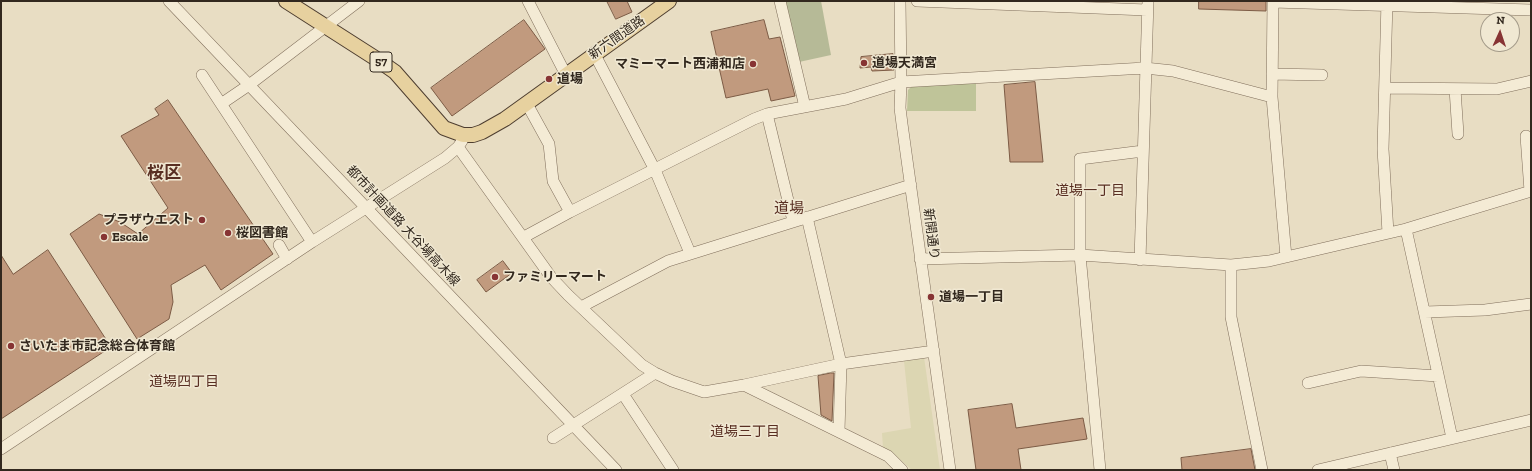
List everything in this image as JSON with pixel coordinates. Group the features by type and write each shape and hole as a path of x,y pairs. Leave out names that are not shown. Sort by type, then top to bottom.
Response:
{"main road":[{"name":"57","path":"287,1 326,25 395,72 444,128 460,141"},
{"name":"新六間道路","path":"460,141 482,132 505,119 594,53 669,1"}],"street":[{"name":"都市計画道路 大谷場高木線","path":"169,1 616,470"},
{"path":"221,104 249,85 359,1"},
{"path":"528,1 566,75"},
{"path":"780,1 805,107"},
{"name":"新開通り","path":"900,1 900,108 950,470"},
{"path":"917,1 1147,5 1140,260"},
{"path":"1286,257 1272,96 1273,2 1387,3 1531,10"},
{"path":"1387,3 1383,148 1388,233"},
{"path":"594,53 655,170 690,253"},
{"path":"524,237 570,212 754,119 767,114 846,99 901,82 1145,68 1173,71 1272,96"},
{"path":"1272,74 1322,75"},
{"path":"202,75 312,242"},
{"path":"1385,88 1497,89 1531,81"},
{"path":"1455,88 1458,134"},
{"path":"527,104 549,144 552,181 570,212"},
{"path":"767,114 793,221"},
{"path":"920,259 1080,255 1231,265 1269,261 1388,233 1530,191 1526,136"},
{"path":"1,449 312,242 445,158 460,141 551,277 642,365 672,382 704,392 841,364 934,350"},
{"path":"1100,470 1080,255 1080,159 1143,151"},
{"path":"581,307 668,260 911,185"},
{"path":"807,217 841,364 839,431"},
{"path":"1406,228 1452,438"},
{"path":"279,245 288,259"},
{"path":"1231,265 1231,318 1262,470"},
{"path":"1425,312 1485,310 1531,304"},
{"path":"1308,383 1361,371 1438,376"},
{"path":"553,438 655,373"},
{"path":"744,385 888,456 902,470"},
{"path":"623,394 673,470"},
{"path":"1318,470 1531,420"},
{"path":"1390,453 1394,470"}],"shaded area":[{"path":"924,357 940,470 912,470 895,455 883,448 882,433 911,428 904,361"}],"green space":[{"path":"785,1 821,1 831,55 799,62"},
{"path":"976,82 976,111 907,111 908,90 914,84"}],"building":[{"path":"607,1 627,1 632,12 616,19"},
{"path":"1199,1 1266,1 1266,11 1199,9"},
{"path":"524,20 545,49 452,116 431,88"},
{"name":"マミーマート西浦和店","path":"764,20 769,39 780,37 795,96 771,101 768,89 726,98 711,32"},
{"path":"893,54 894,70 872,71 871,67 860,68 861,57"},
{"path":"1035,82 1043,162 1010,162 1004,85"},
{"name":"プラザウエスト","path":"168,100 273,254 221,290 205,265 171,285 173,302 169,319 137,339 70,234 99,214 120,222 138,234 168,208 121,136 159,115 155,109"},
{"path":"48,250 111,347 1,419 1,255 13,274"},
{"name":"ファミリーマート","path":"503,261 512,273 486,292 477,280"},
{"path":"834,373 832,421 821,415 818,376"},
{"path":"1012,404 1016,428 1083,418 1087,439 1018,449 1021,470 976,470 968,410"},
{"path":"1251,449 1255,470 1182,470 1181,458"}],"place":[{"name":"道場天満宮","path":"864,63"},
{"name":"マミーマート西浦和店","path":"753,64"},
{"name":"道場","path":"549,79"},
{"name":"プラザウエスト","path":"202,220"},
{"name":"桜図書館","path":"228,233"},
{"name":"Escale","path":"104,237"},
{"name":"ファミリーマート","path":"495,277"},
{"name":"道場一丁目","path":"931,297"},
{"name":"さいたま市記念総合体育館","path":"11,346"}],"district":[{"name":"桜区","path":"164,173"},
{"name":"道場一丁目","path":"1090,191"},
{"name":"道場","path":"789,209"},
{"name":"道場四丁目","path":"184,382"},
{"name":"道場三丁目","path":"745,432"}]}
